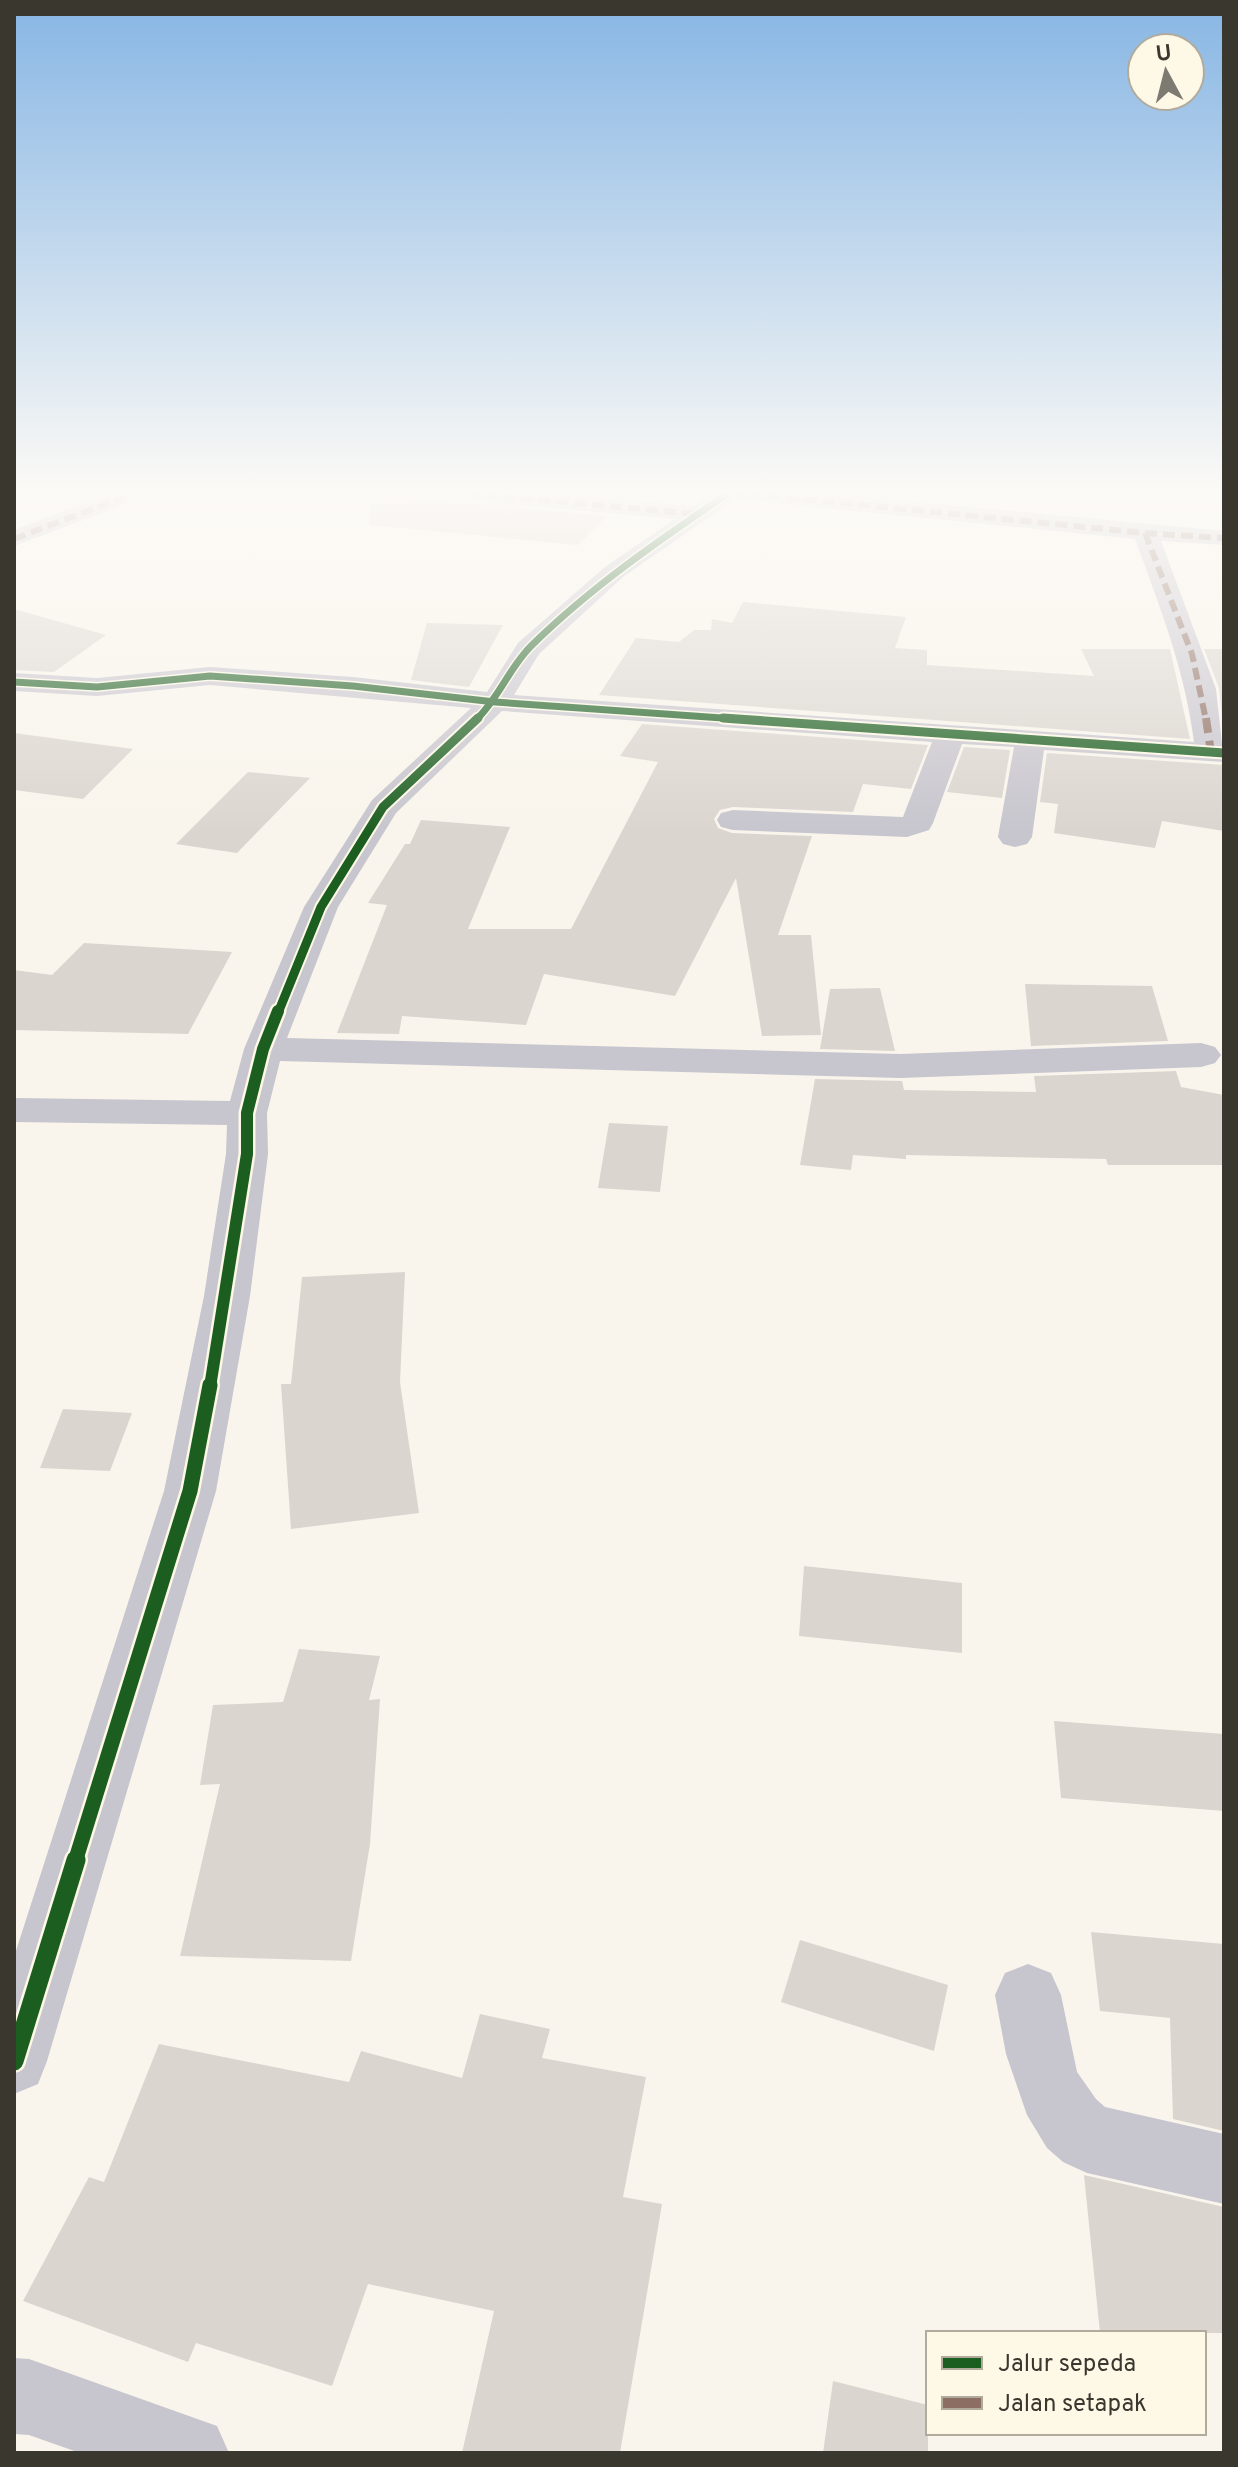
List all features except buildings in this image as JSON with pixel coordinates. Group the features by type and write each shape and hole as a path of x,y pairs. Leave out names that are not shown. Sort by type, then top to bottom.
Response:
{"street":[{"path":"14,2061 190,1491 227,1296 247,1154 247,1113 263,1049 321,907 383,807 495,702 528,649 579,603"},
{"path":"14,682 97,687 210,676 353,686 495,702 1218,753 1192,654 1172,603"},
{"path":"733,820 893,828 917,823 951,732"},
{"path":"1015,837 1031,738"},
{"path":"263,1049 900,1066 1201,1055"},
{"path":"14,1110 247,1113"},
{"path":"1028,1995 1042,2071 1061,2114 1074,2128 1087,2138 1224,2169"},
{"path":"14,2396 29,2397 190,2453"}],"marked path":[{"path":"1172,603 1202,689 1211,753"}],"cycle path":[{"path":"14,2061 190,1491 227,1296 247,1154 247,1113 263,1049 321,907 383,807 495,702 528,649 579,603"},
{"path":"14,682 97,687 210,676 353,686 495,702 1224,753"}]}
